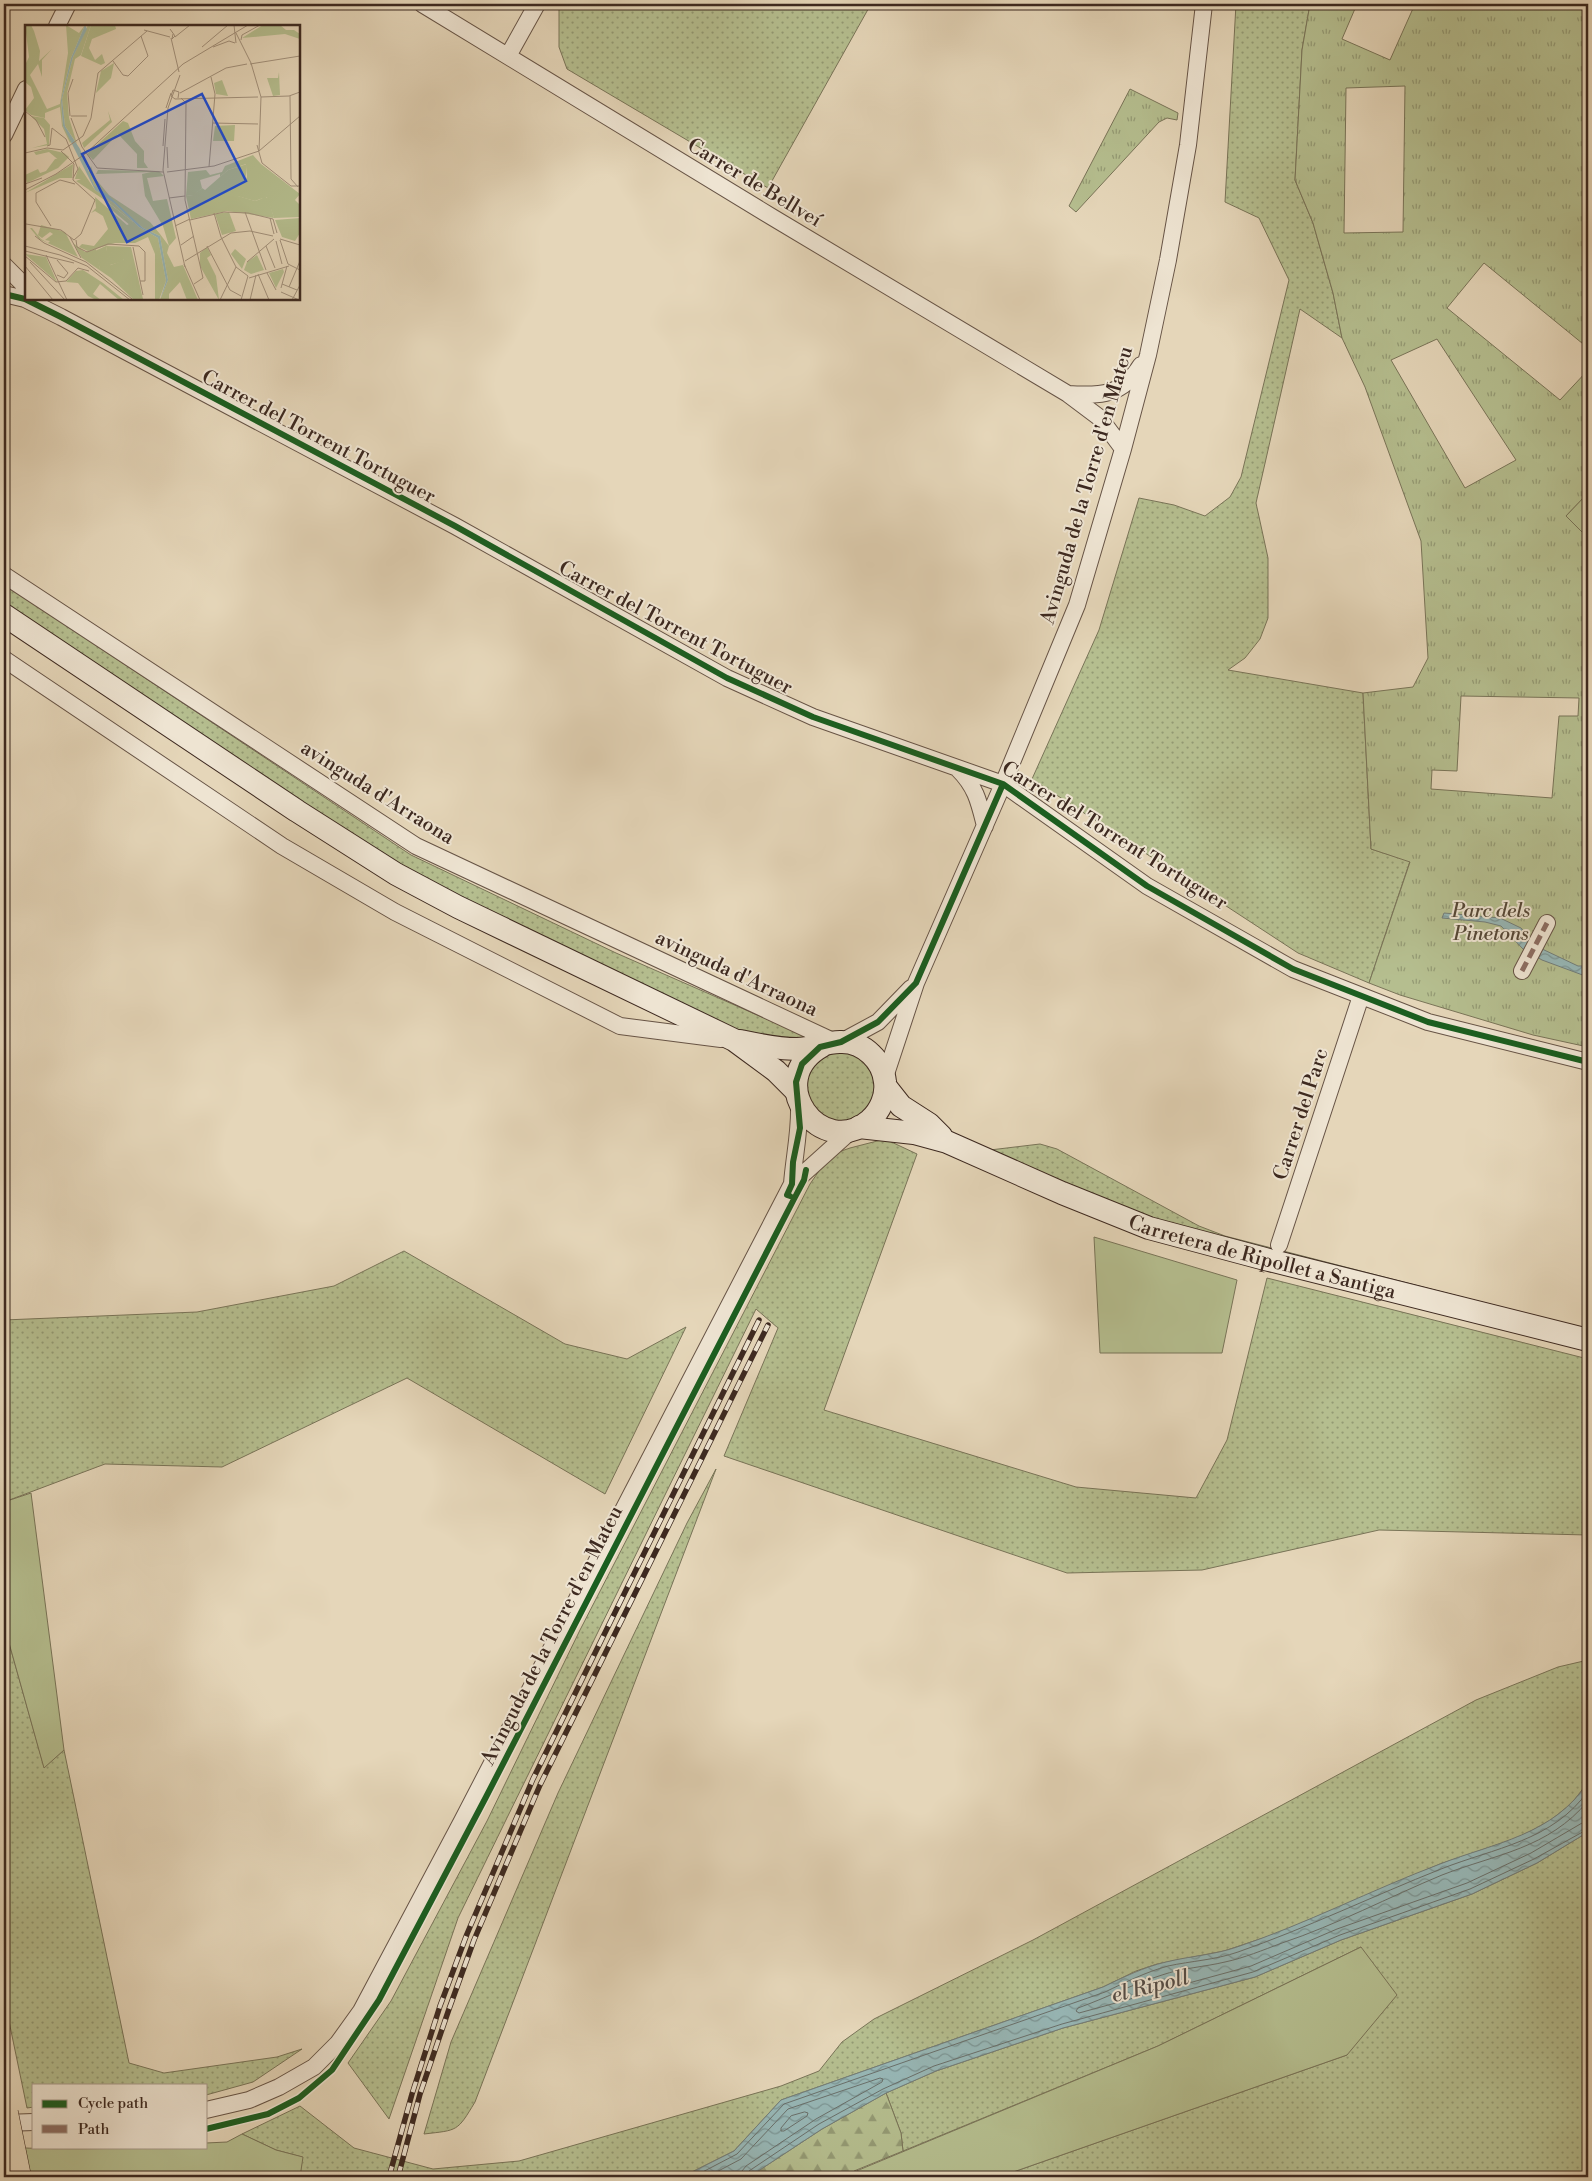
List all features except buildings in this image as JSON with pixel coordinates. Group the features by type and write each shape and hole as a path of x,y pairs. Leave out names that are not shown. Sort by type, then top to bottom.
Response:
{"highway":[{"path":"17,2177 20,2119"}],"main road":[{"path":"4,615 305,816 396,874 458,907 734,1040 776,1071 798,1098 809,1118 819,1126 842,1132 856,1128 873,1118 882,1105 885,1082"},
{"path":"734,1040 780,1048 799,1049 833,1043 852,1043 870,1052 876,1059 885,1082 901,1106 928,1124 947,1142"},
{"path":"798,1098 799,1071 802,1064 833,1043"},
{"path":"856,1128 914,1133 947,1142"},
{"name":"Carretera de Ripollet a Santiga","path":"947,1142 1062,1193 1149,1228 1588,1340"}],"street":[{"path":"58,25 68,4"},
{"name":"Carrer de Bellveí","path":"422,4 780,222 1068,394 1100,418 1123,449"},
{"path":"508,56 537,4"},
{"name":"Avinguda de la Torre d'en Mateu","path":"885,1082 916,983 1003,784 1077,605 1123,449 1148,355 1168,260 1188,145 1204,4"},
{"path":"4,135 25,91"},
{"path":"4,265 25,286"},
{"name":"Carrer del Torrent Tortuguer","path":"4,294 25,299"},
{"name":"Carrer del Torrent Tortuguer","path":"27,300 455,526 727,678 813,717 1003,784 1148,886 1293,969 1428,1022 1588,1062"},
{"name":"Carrer del Torrent Tortuguer","path":"41,300 61,317"},
{"name":"Carrer de Bellveí","path":"1068,394 1091,395 1110,392 1131,381 1148,355"},
{"name":"avinguda d'Arraona","path":"4,575 416,846 833,1043"},
{"path":"4,659 282,846 396,912 620,1026 734,1040"},
{"name":"Carrer del Torrent Tortuguer","path":"956,768 970,781 979,802 985,826"},
{"path":"1522,971 1547,923"},
{"name":"Avinguda de la Torre d'en Mateu","path":"833,1043 878,1022 916,983"},
{"name":"Carrer del Parc","path":"1279,1245 1361,996"},
{"name":"Avinguda de la Torre d'en Mateu","path":"792,1184 793,1162 800,1128 798,1098"},
{"name":"Avinguda de la Torre d'en Mateu","path":"208,2110 249,2100 279,2087 314,2067 338,2043 361,2011 462,1821 792,1184 856,1128"},
{"path":"4,2123 20,2119"}],"green space":[{"path":"561,4 871,4 768,188 567,69 559,47 559,8"},
{"path":"1236,4 1310,4 1302,50 1295,180 1313,223 1333,293 1342,338 1300,309 1256,503 1268,558 1268,618 1260,639 1245,658 1228,670 1363,693 1371,849 1410,861 1369,983 1298,953 1032,779 1099,630 1139,498 1174,505 1205,516 1230,497 1241,477 1289,280 1259,218 1225,202"},
{"name":"Parc dels Pinetons","path":"1310,4 1357,4 1342,39 1390,60 1415,4 1578,4 1588,18 1588,348 1484,263 1447,308 1560,400 1588,370 1588,493 1566,516 1588,538 1588,1047 1533,1035 1400,995 1369,983 1410,862 1371,849 1363,693 1413,687 1428,658 1421,541 1365,387 1342,338 1333,293 1313,223 1295,180 1302,50","holes":["1405,86 1403,232 1344,233 1346,88","1437,339 1516,460 1465,488 1391,360","1461,696 1579,698 1578,716 1559,716 1552,798 1431,789 1432,770 1457,771"]},
{"path":"1130,89 1178,113 1177,120 1167,118 1159,122 1076,212 1069,206"},
{"path":"1588,493 1588,538 1566,516"},
{"path":"4,584 411,855 616,953 812,1039 754,1038 409,873 4,604"},
{"path":"843,1051 856,1053 876,1069 878,1105 839,1128 810,1107 806,1083 807,1076 814,1065 825,1057"},
{"path":"885,1139 917,1154 824,1410 1076,1487 1196,1498 1227,1440 1267,1278 1588,1359 1588,1535 1379,1530 1202,1570 1067,1573 724,1456 778,1328 756,1309 458,1918 389,2119 348,2063 391,2001 487,1821 580,1630 810,1184 830,1155"},
{"path":"1040,1144 1057,1149 1199,1226 1225,1236 1551,1320 1174,1225 1125,1208 990,1150"},
{"path":"1094,1237 1237,1280 1222,1353 1100,1353"},
{"path":"404,1251 565,1344 627,1359 686,1327 605,1494 407,1378 222,1467 105,1464 4,1502 4,1320 197,1312 334,1286"},
{"path":"716,1469 475,2102 456,2128 444,2132 424,2134 451,2042 558,1793 687,1523"},
{"path":"31,1493 64,1750 44,1768 4,1625 4,1502"},
{"path":"4,1625 44,1767 64,1750 129,2063 164,2073 277,2057 302,2049 253,2082 208,2094 208,2084 32,2084 32,2107 27,2108 4,1997"},
{"path":"1588,1660 1588,1782 1572,1803 1551,1820 1520,1837 1440,1864 1278,1933 1224,1951 1157,1964 1136,1971 1103,1987 781,2100 734,2151 682,2177 300,2177 302,2157 276,2150 242,2134 300,2106 354,2148 433,2169 519,2161 781,2086 819,2071 842,2042 874,2019 1033,1940 1476,1700 1558,1667"},
{"path":"1588,1832 1588,2177 999,2177 1347,2055 1361,1947 1158,2046 903,2151 901,2133 886,2093 936,2071 1063,2028 1255,1977 1341,1940 1472,1894 1537,1863"},
{"path":"1361,1947 1397,1995 1347,2055 999,2177 854,2177 854,2172 1158,2046"},
{"path":"886,2093 901,2133 903,2151 854,2171 854,2177 749,2177 822,2129"},
{"path":"242,2134 276,2150 303,2157 300,2177 4,2177 4,2147 80,2149 208,2148 208,2143 227,2142"}],"water":[{"path":"1444,913 1500,918 1521,928 1540,948 1578,966 1588,966 1588,977 1542,960 1523,949 1501,926 1485,922 1442,918"},
{"name":"el Ripoll","path":"1588,1782 1588,1832 1537,1863 1472,1894 1341,1940 1255,1977 1063,2028 936,2071 886,2093 822,2129 749,2177 682,2177 734,2151 781,2100 1103,1987 1158,1964 1228,1950 1263,1938 1414,1874 1522,1835 1558,1814 1574,1800"}],"railway":[{"path":"389,2177 412,2094 440,2006 467,1934 533,1779 759,1320"},
{"path":"398,2177 420,2094 449,2009 474,1940 540,1785 768,1325"}],"marked path":[{"path":"1522,971 1547,923"}],"cycle path":[{"path":"4,294 25,299"},
{"path":"27,300 455,526 727,678 813,717 1003,784 1147,886 1293,969 1428,1022 1588,1062"},
{"path":"790,1196 787,1195 792,1184 793,1162 800,1128 796,1082 802,1064 820,1047 841,1042 878,1022 916,983 1003,784"},
{"path":"208,2129 268,2114 299,2098 332,2070 379,2000 486,1797 804,1180 806,1170"}]}
